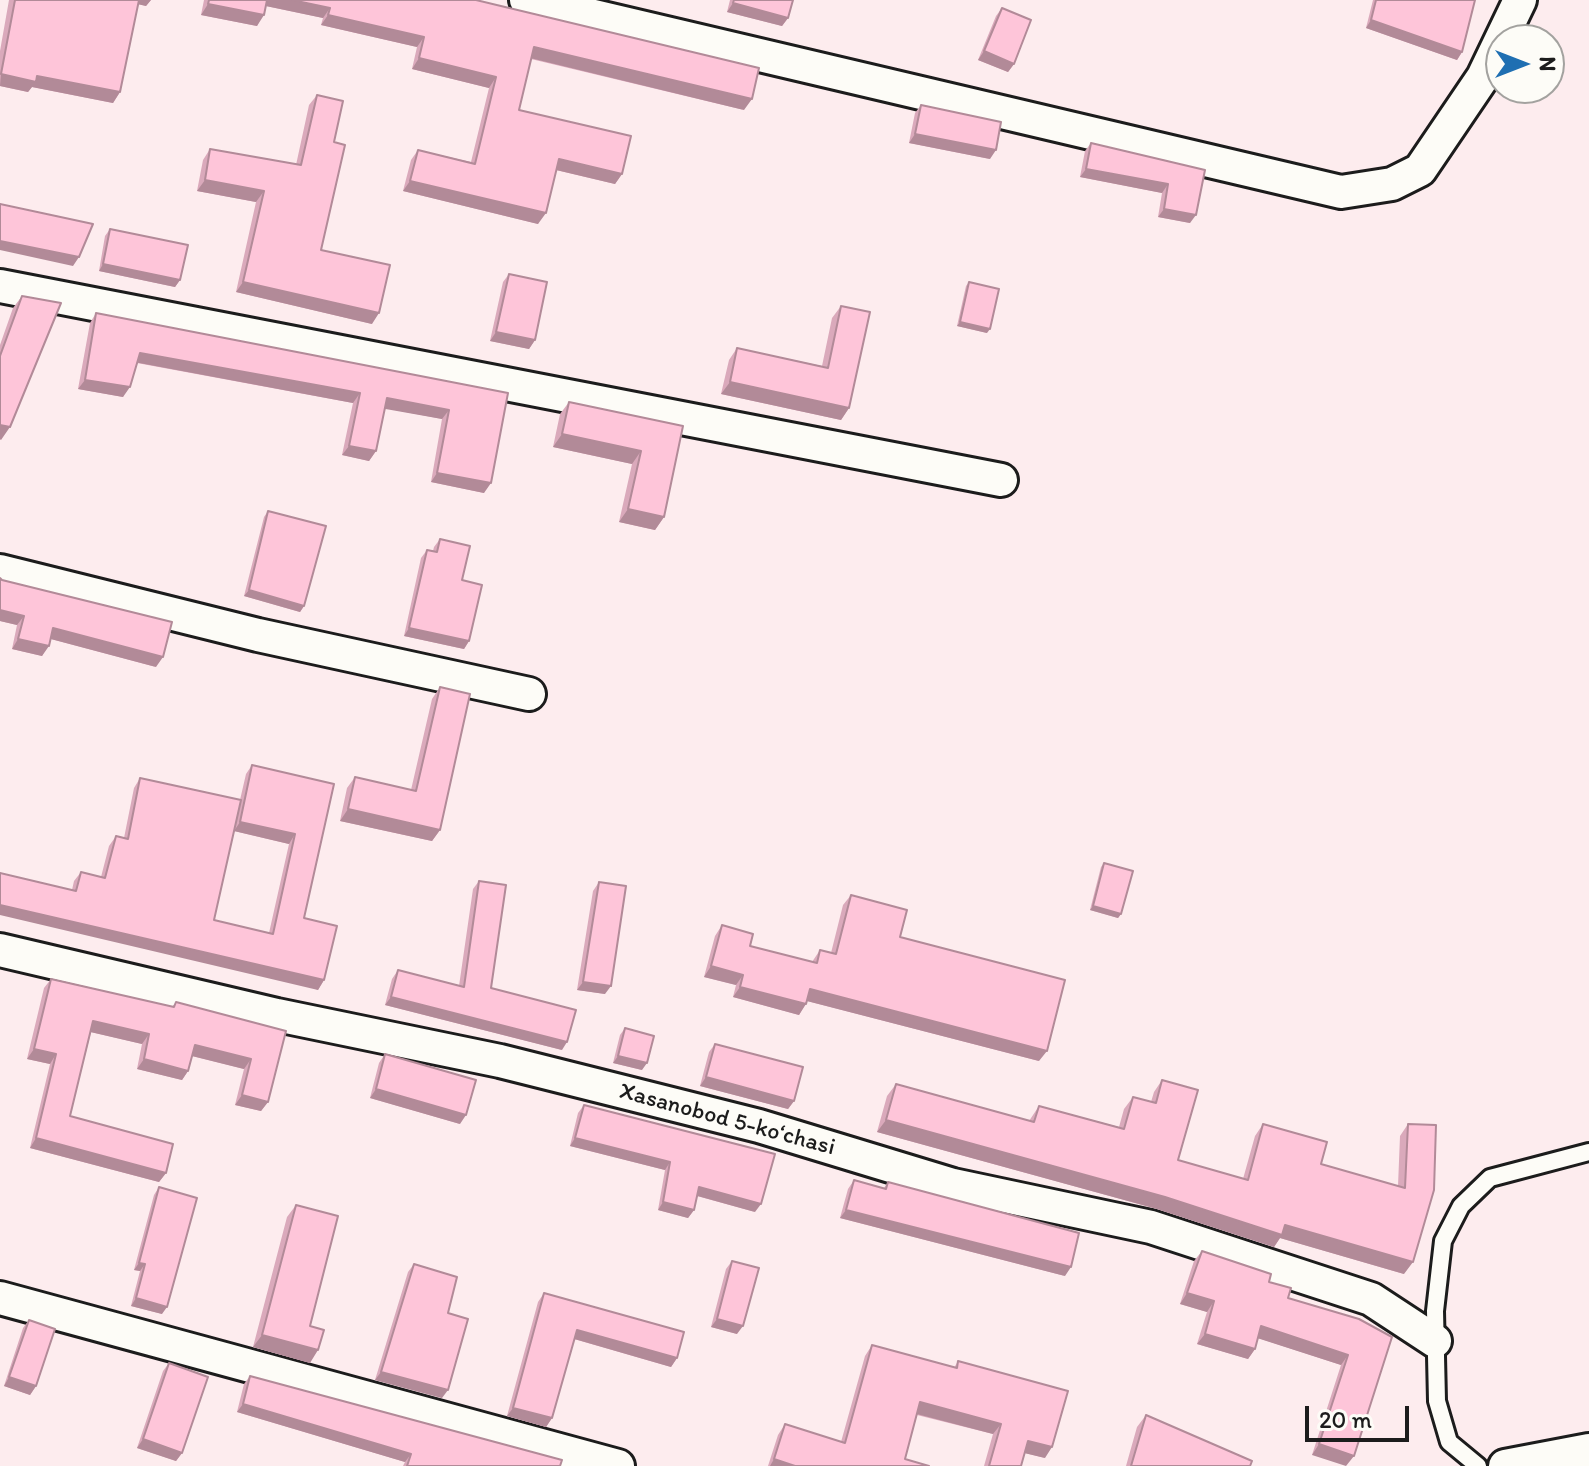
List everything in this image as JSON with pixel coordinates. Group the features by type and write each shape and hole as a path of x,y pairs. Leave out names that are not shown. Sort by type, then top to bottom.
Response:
{"street":[{"path":"526,0 1341,192 1392,184 1420,170 1483,77 1520,0"},
{"path":"0,286 1001,480"},
{"path":"0,571 258,635 529,694"},
{"name":"Xasanobod 5-koʻchasi","path":"0,950 277,1015 500,1061 759,1126 953,1185 1151,1227 1371,1299 1435,1341"},
{"path":"0,1298 618,1466"},
{"path":"1505,1466 1589,1450"}],"lane":[{"path":"1478,1466 1449,1442 1437,1401 1435,1341 1443,1241 1461,1206 1490,1178 1589,1152"}],"building":[{"path":"15,0 139,0 120,92 37,76 36,82 1,74"},
{"path":"209,0 267,0 264,15 208,4"},
{"path":"292,0 476,0 759,68 752,99 534,47 519,110 631,136 622,174 559,159 546,213 410,181 418,150 475,164 496,77 419,58 424,37 328,15 330,8"},
{"path":"734,0 793,0 788,18 733,3"},
{"path":"1376,0 1475,0 1462,52 1371,20"},
{"path":"1002,8 1031,20 1014,64 984,51"},
{"path":"317,95 343,101 334,142 345,145 321,250 390,265 379,313 243,282 264,191 205,180 210,149 301,165"},
{"path":"921,105 1001,122 996,150 915,134"},
{"path":"1091,143 1205,170 1196,215 1164,209 1168,184 1086,169"},
{"path":"0,204 93,224 79,257 0,241"},
{"path":"110,229 188,245 180,280 103,264"},
{"path":"509,274 547,282 535,340 496,332"},
{"path":"969,282 999,289 990,329 960,322"},
{"path":"22,296 61,303 10,427 0,425 0,356"},
{"path":"841,306 870,312 849,408 730,382 737,348 828,368"},
{"path":"96,313 508,393 491,483 437,473 449,410 387,398 376,451 349,446 360,393 140,353 130,387 85,380"},
{"path":"569,402 683,426 664,517 628,509 641,451 562,434"},
{"path":"268,511 326,526 304,606 249,590"},
{"path":"440,539 470,546 462,580 482,585 469,641 409,628 427,550 437,552"},
{"path":"0,578 172,622 163,657 53,628 49,646 18,639 24,616 0,610"},
{"path":"440,687 470,694 440,830 348,809 355,777 416,791"},
{"path":"252,765 334,784 304,918 337,926 324,980 0,905 0,873 76,891 81,872 105,878 116,836 128,839 140,778 241,800 214,920 273,934 295,834 240,822"},
{"path":"1104,863 1133,871 1121,914 1093,906"},
{"path":"479,881 506,885 491,988 576,1010 567,1042 391,997 398,970 464,987"},
{"path":"599,882 626,886 611,986 583,982"},
{"path":"851,895 907,910 900,937 1065,980 1047,1051 810,989 806,1004 740,987 743,975 711,966 722,925 753,934 750,946 817,963 820,950 836,954"},
{"path":"51,979 174,1007 176,1002 286,1031 268,1102 242,1095 251,1059 195,1045 188,1071 144,1059 149,1034 93,1021 70,1116 173,1144 166,1173 36,1138 56,1054 34,1049"},
{"path":"625,1028 654,1036 647,1063 618,1056"},
{"path":"715,1044 803,1067 794,1101 706,1077"},
{"path":"385,1054 476,1080 466,1115 376,1089"},
{"path":"1162,1080 1198,1090 1178,1160 1248,1180 1263,1124 1327,1142 1321,1164 1405,1188 1408,1124 1436,1125 1434,1190 1413,1262 1285,1225 1282,1235 1165,1197 886,1120 896,1084 1034,1122 1039,1106 1124,1129 1133,1097 1156,1103"},
{"path":"584,1105 775,1154 761,1204 699,1187 694,1210 663,1202 670,1162 575,1138"},
{"path":"854,1180 886,1189 888,1182 1079,1233 1071,1267 846,1210"},
{"path":"159,1187 197,1198 167,1307 136,1298 145,1264 139,1263"},
{"path":"296,1205 338,1216 310,1326 324,1330 318,1350 262,1335"},
{"path":"1202,1251 1271,1274 1269,1282 1291,1288 1288,1298 1359,1319 1392,1337 1354,1456 1319,1444 1348,1355 1261,1326 1255,1349 1205,1334 1214,1301 1187,1293"},
{"path":"732,1261 759,1268 743,1326 717,1319"},
{"path":"414,1264 457,1277 448,1313 468,1319 448,1390 381,1372"},
{"path":"544,1293 684,1332 677,1358 577,1330 552,1418 513,1408"},
{"path":"29,1320 55,1329 36,1386 9,1377"},
{"path":"872,1345 957,1368 958,1361 1068,1391 1052,1447 1028,1441 1021,1466 989,1466 1001,1424 920,1402 905,1459 929,1466 795,1466 774,1459 785,1424 845,1443"},
{"path":"169,1363 208,1377 182,1453 143,1439"},
{"path":"250,1376 562,1460 560,1466 407,1466 411,1454 243,1404"},
{"path":"1146,1415 1252,1461 1250,1466 1131,1466"}]}
